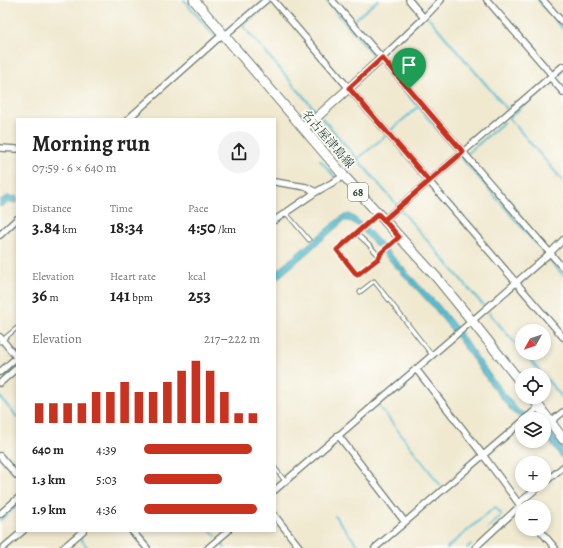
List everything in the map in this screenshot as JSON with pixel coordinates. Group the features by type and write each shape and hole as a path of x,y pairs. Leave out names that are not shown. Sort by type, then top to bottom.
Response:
{"main road":[{"name":"名古屋津島線","path":"194,0 344,176 436,278 515,375"},
{"path":"537,404 543,412"},
{"path":"551,423 563,439"}],"street":[{"path":"129,118 223,35 266,0"},
{"path":"273,0 563,337"},
{"path":"332,0 563,268"},
{"path":"409,0 424,18"},
{"path":"304,129 382,58 441,0"},
{"path":"487,0 563,92"},
{"path":"543,0 563,23"},
{"path":"381,217 429,181 563,66"},
{"path":"0,148 16,149"},
{"path":"276,219 316,192 344,176"},
{"path":"276,182 306,188 316,192"},
{"path":"0,235 16,221"},
{"path":"276,489 461,331 563,240"},
{"path":"1,340 16,356"},
{"path":"0,372 16,358"},
{"path":"0,383 16,369"},
{"path":"416,369 516,500"},
{"path":"533,412 539,407"},
{"path":"551,421 563,412"},
{"path":"375,548 515,428"},
{"path":"338,435 405,522"},
{"path":"0,456 16,475"},
{"path":"551,477 563,467"},
{"path":"525,500 534,492"},
{"path":"0,514 16,500"},
{"path":"475,548 515,510"},
{"path":"276,517 300,548"},
{"path":"3,548 22,532"},
{"path":"63,548 82,532"},
{"path":"133,532 147,548"},
{"path":"208,548 227,532"},
{"path":"546,536 555,548"}],"lane":[{"path":"286,213 309,240"},
{"path":"381,217 366,225 337,250 357,275 380,257 381,253 399,237"},
{"path":"356,234 380,257"},
{"path":"360,292 374,281 432,355"},
{"path":"1,340 16,329"},
{"path":"276,469 285,481"}],"water":[{"path":"8,196 16,197 16,203 9,202 0,207 0,200"},
{"path":"349,214 367,228 437,303 457,328 493,379 518,410 522,412 515,412 515,414 513,413 433,307 352,222 344,221 276,280 276,271 342,216"},
{"path":"551,433 563,449 563,460 551,444"}],"waterway":[{"path":"184,0 215,37"},
{"path":"326,0 375,57"},
{"path":"353,21 378,0"},
{"path":"413,0 424,12"},
{"path":"538,0 563,29"},
{"path":"269,3 243,26 316,111"},
{"path":"429,18 507,109"},
{"path":"382,65 458,153"},
{"path":"557,76 563,71"},
{"path":"509,118 548,84"},
{"path":"391,130 418,107"},
{"path":"322,118 396,204"},
{"path":"509,118 563,181"},
{"path":"468,153 504,122"},
{"path":"346,169 385,136"},
{"path":"461,157 544,253"},
{"path":"320,160 335,177"},
{"path":"400,209 483,305"},
{"path":"549,259 563,275"},
{"path":"489,313 515,343"},
{"path":"530,360 537,368"},
{"path":"0,376 16,364"},
{"path":"551,384 563,398"},
{"path":"0,397 16,416"},
{"path":"379,406 441,486"},
{"path":"0,520 16,506"},
{"path":"447,548 495,507 501,514"},
{"path":"335,516 360,548"},
{"path":"488,528 500,517"},
{"path":"212,532 216,536"},
{"path":"80,538 88,548"},
{"path":"221,542 225,548"},
{"path":"467,548 471,544"}],"route":[{"path":"409,89 382,58 349,88 429,181 384,220 378,214 337,250 357,275 379,258 381,253 399,237 384,220 463,152 409,89"}]}
